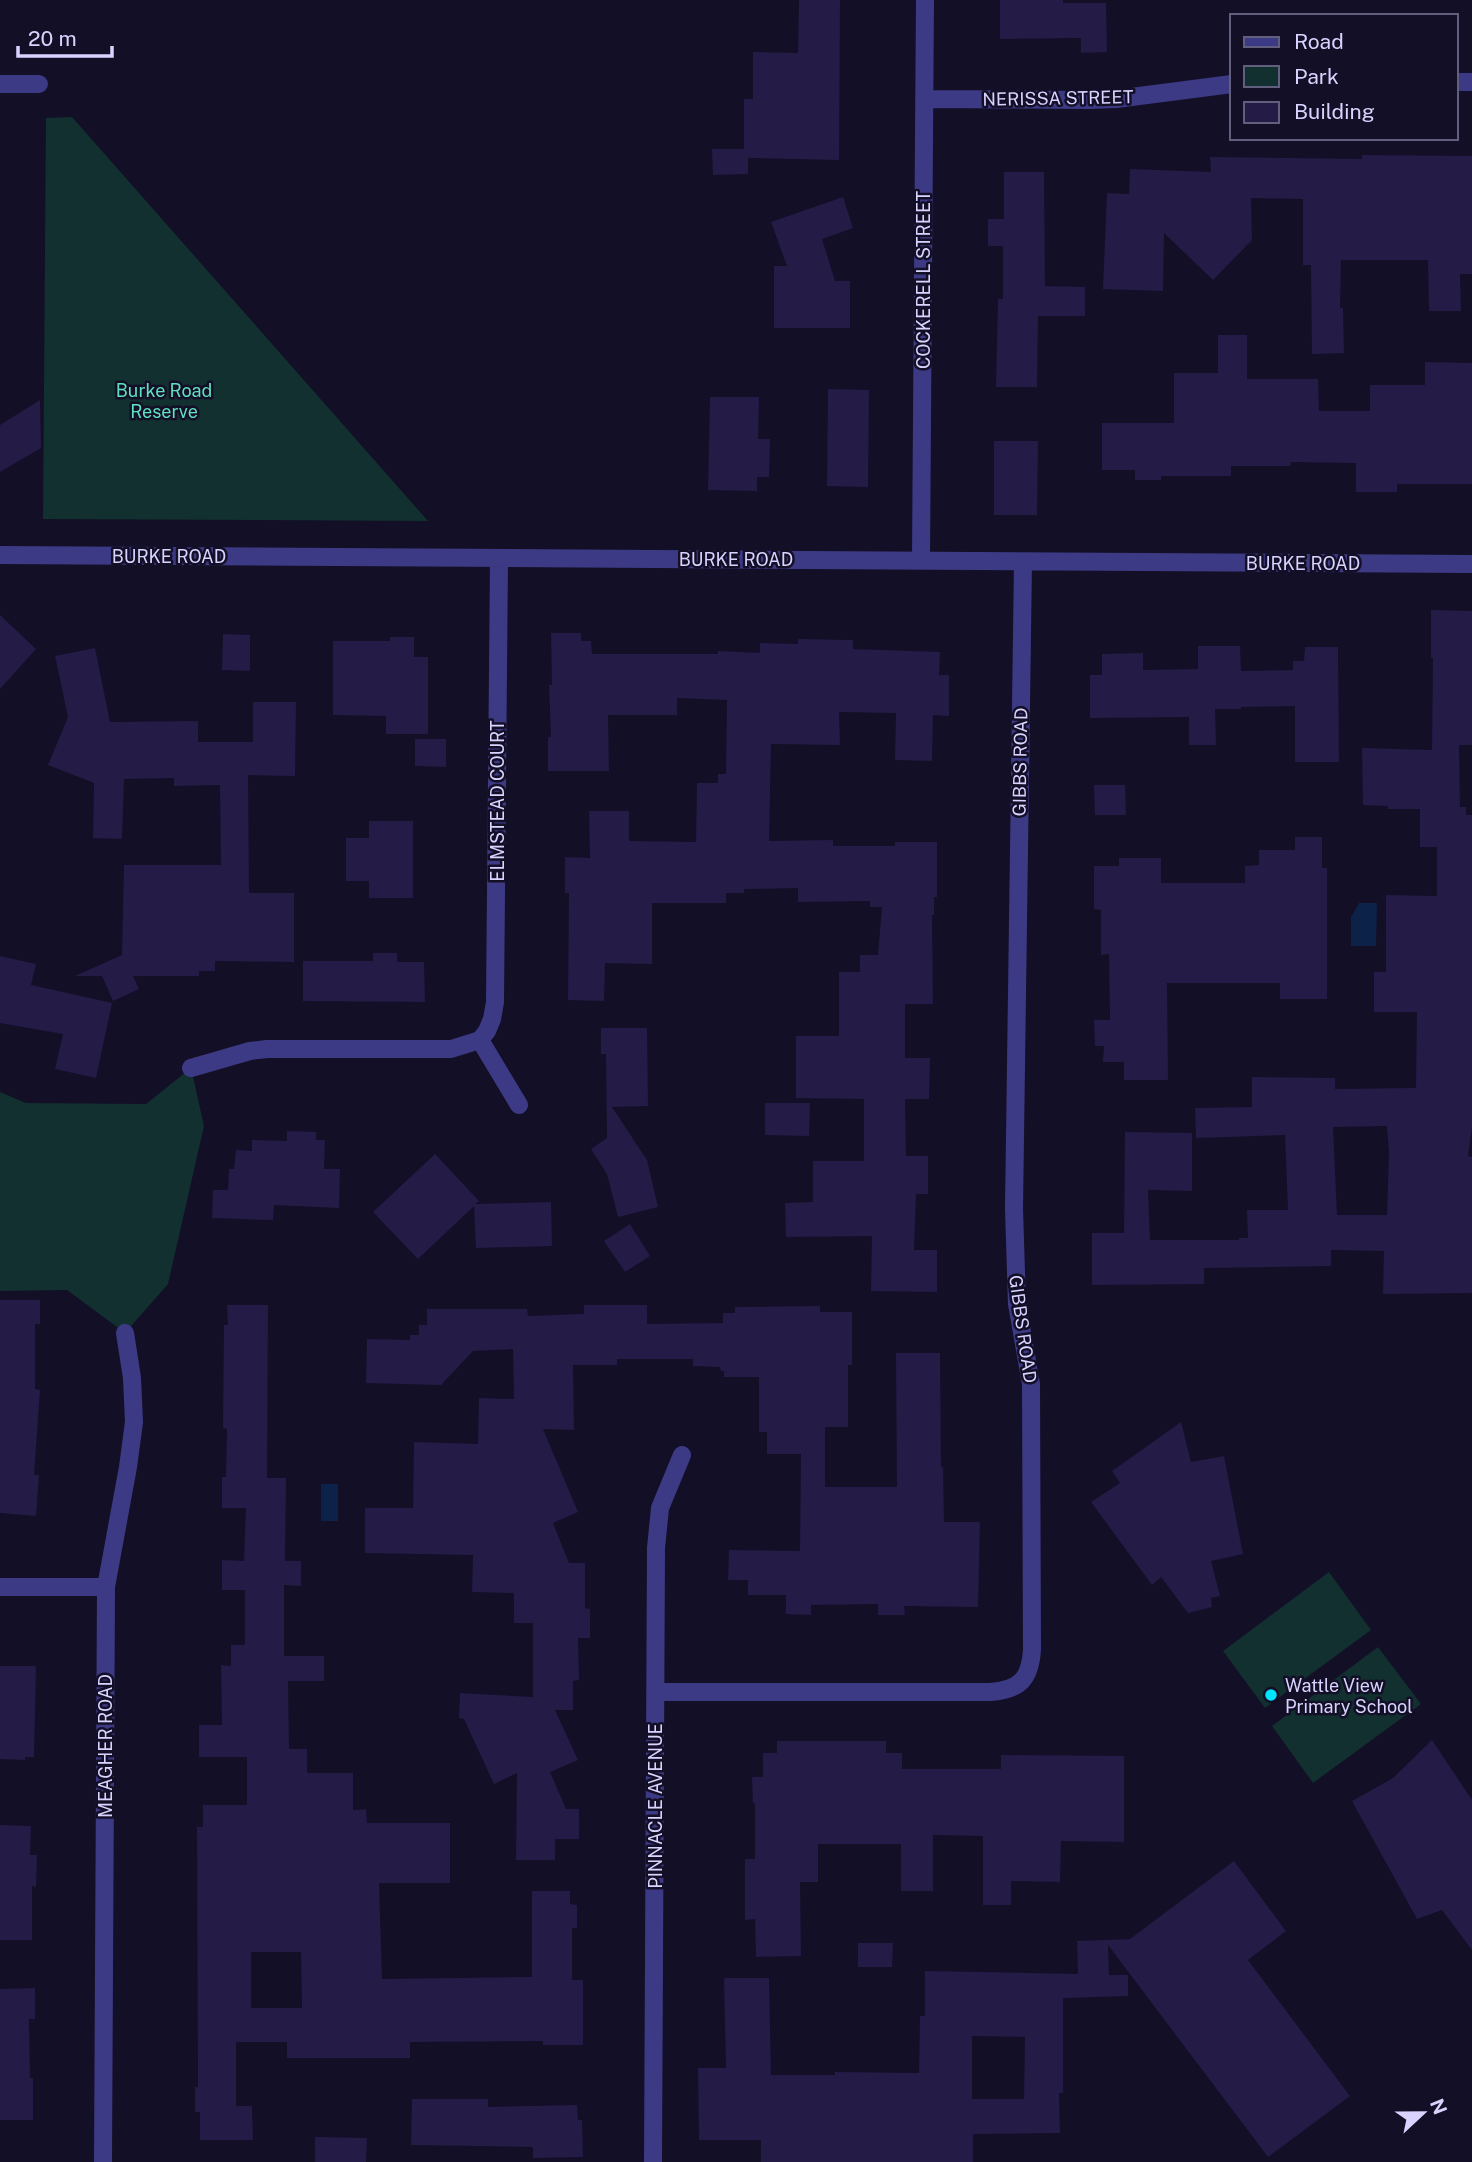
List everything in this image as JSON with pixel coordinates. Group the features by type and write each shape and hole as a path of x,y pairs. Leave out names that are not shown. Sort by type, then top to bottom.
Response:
{"street":[{"name":"COCKERELL STREET","path":"921,559 925,0"},
{"path":"0,83 39,84"},
{"name":"NERISSA STREET","path":"924,99 1089,100 1230,84"},
{"name":"BURKE ROAD","path":"0,555 1472,564"},
{"name":"ELMSTEAD COURT","path":"480,1040 492,1019 495,1002 499,558"},
{"name":"GIBBS ROAD","path":"656,1692 990,1692 1011,1688 1022,1682 1028,1674 1032,1650 1031,1384 1017,1304 1014,1209 1024,562"},
{"path":"191,1068 250,1051 267,1049 451,1049 480,1040 519,1105"},
{"name":"MEAGHER ROAD","path":"103,2162 106,1587 134,1422 132,1378 125,1333"},
{"name":"PINNACLE AVENUE","path":"653,2162 658,1529 660,1508 682,1455"},
{"path":"0,1587 106,1587"}],"green space":[{"name":"Burke Road Reserve","path":"72,117 428,521 43,519 46,118"},
{"path":"191,1068 204,1126 168,1284 125,1333 67,1290 0,1291 0,1092 26,1103 146,1104"},
{"path":"1329,1572 1371,1630 1265,1708 1223,1651"},
{"path":"1378,1647 1421,1704 1313,1783 1272,1726"}],"water":[{"path":"1359,903 1377,903 1376,946 1351,946 1351,917"},
{"path":"321,1484 338,1484 338,1521 321,1521"}],"building":[{"path":"799,0 840,0 839,160 748,158 748,174 713,175 712,149 744,149 744,99 753,99 753,52 798,53"},
{"path":"1000,0 1106,3 1107,52 1081,53 1081,38 1000,39"},
{"path":"1362,155 1472,156 1472,274 1460,274 1461,311 1429,311 1428,260 1341,260 1340,308 1343,308 1344,353 1312,354 1311,265 1303,265 1303,199 1251,198 1252,240 1213,280 1164,233 1163,291 1103,289 1107,193 1129,194 1130,169 1211,172 1210,157 1362,159"},
{"path":"1004,172 1044,172 1045,286 1085,287 1085,316 1038,316 1037,387 996,387 998,299 1003,299 1003,246 988,246 988,219 1004,219"},
{"path":"843,197 853,228 822,239 835,281 850,281 850,328 774,328 774,266 787,266 771,222"},
{"path":"1218,335 1247,335 1247,379 1318,379 1319,411 1370,411 1370,385 1425,385 1425,362 1472,363 1472,484 1397,484 1397,492 1356,492 1356,463 1291,462 1290,466 1231,466 1231,476 1161,476 1161,480 1135,480 1135,470 1102,470 1102,423 1174,423 1174,373 1218,373"},
{"path":"828,389 869,390 868,487 827,486"},
{"path":"710,397 759,397 758,439 770,439 769,477 757,477 757,491 708,490"},
{"path":"40,400 41,448 0,472 0,425"},
{"path":"994,441 1038,441 1037,515 994,515"},
{"path":"1431,610 1472,611 1472,745 1459,745 1460,807 1466,807 1466,815 1472,815 1472,1127 1468,1156 1472,1157 1472,1293 1383,1294 1384,1251 1331,1250 1331,1266 1204,1268 1204,1284 1092,1285 1092,1233 1124,1233 1125,1132 1192,1133 1192,1191 1148,1190 1150,1240 1239,1240 1248,1238 1247,1210 1288,1210 1285,1135 1196,1138 1195,1108 1252,1107 1252,1077 1335,1078 1335,1089 1416,1088 1417,1012 1374,1012 1374,972 1386,972 1386,895 1437,896 1437,847 1420,847 1420,809 1388,809 1388,806 1363,805 1362,748 1432,750","holes":["1387,1126 1387,1215 1337,1215 1333,1127"]},
{"path":"0,615 36,649 0,689"},
{"path":"551,633 581,633 581,641 591,641 592,654 718,654 718,651 760,653 760,643 798,644 798,639 853,640 853,649 940,652 939,675 949,675 949,716 933,715 932,761 895,760 896,713 839,712 840,745 771,744 769,841 833,840 833,846 895,846 895,842 937,842 937,897 934,897 932,915 933,1004 905,1004 905,1058 930,1058 929,1099 905,1099 906,1156 928,1156 928,1194 916,1194 914,1250 937,1250 937,1292 871,1291 872,1236 786,1237 785,1203 813,1202 813,1161 864,1161 864,1099 796,1098 796,1036 839,1036 839,972 860,972 860,955 878,955 882,907 870,907 870,901 798,902 798,888 744,889 744,893 726,893 726,903 652,903 652,964 605,963 604,1001 568,1000 569,893 565,893 565,857 590,858 589,811 629,811 629,841 696,842 697,783 718,783 718,774 726,774 727,700 677,698 677,715 608,715 609,771 548,771 548,737 551,737"},
{"path":"223,634 250,635 250,671 222,670"},
{"path":"390,637 414,637 414,657 428,657 428,734 386,734 386,716 333,715 333,641 390,641"},
{"path":"1198,646 1240,646 1241,671 1293,670 1293,661 1304,661 1305,647 1338,647 1339,762 1295,762 1295,706 1215,709 1216,745 1189,745 1189,717 1090,718 1090,675 1102,675 1102,654 1143,653 1143,670 1198,669"},
{"path":"95,648 110,722 198,721 198,742 253,742 253,702 296,702 295,776 248,775 249,893 294,893 294,962 215,961 215,971 199,971 199,976 133,976 139,989 113,1001 102,976 75,976 122,955 124,865 221,865 220,785 174,786 174,778 124,779 122,839 93,838 94,783 48,765 68,717 55,656"},
{"path":"415,739 446,739 446,767 415,766"},
{"path":"1094,785 1125,785 1126,815 1095,815"},
{"path":"369,821 413,821 413,898 369,898 369,881 346,881 346,838 369,838"},
{"path":"1295,837 1322,837 1322,868 1327,868 1327,999 1280,999 1280,983 1167,983 1168,1080 1124,1080 1124,1062 1103,1062 1104,1046 1095,1046 1094,1020 1110,1020 1109,954 1101,955 1101,910 1094,909 1094,866 1119,866 1119,858 1161,858 1161,883 1245,883 1245,866 1259,865 1259,850 1295,850"},
{"path":"373,953 397,953 397,962 424,962 425,1002 303,1001 303,961 373,961"},
{"path":"0,956 36,964 31,985 112,1003 96,1078 55,1069 63,1034 0,1023"},
{"path":"601,1028 647,1028 648,1106 612,1107 647,1160 658,1207 618,1217 607,1174 591,1149 607,1138 606,1054 601,1054"},
{"path":"765,1103 810,1103 809,1136 765,1135"},
{"path":"287,1131 316,1132 316,1140 325,1140 324,1169 340,1169 339,1208 274,1205 273,1220 212,1218 213,1190 228,1190 229,1169 234,1169 236,1150 252,1151 252,1140 287,1141"},
{"path":"435,1154 479,1201 475,1204 551,1202 552,1246 476,1248 474,1206 418,1259 373,1212"},
{"path":"630,1224 650,1256 625,1272 604,1241"},
{"path":"0,1300 40,1300 40,1324 35,1324 35,1389 40,1390 34,1475 39,1475 36,1516 0,1513"},
{"path":"227,1305 268,1305 267,1478 286,1478 285,1561 301,1561 301,1586 284,1585 284,1656 324,1656 324,1681 288,1681 289,1749 307,1749 307,1773 353,1773 353,1810 366,1809 367,1823 450,1823 450,1883 379,1883 382,1979 532,1977 532,1891 570,1891 570,1904 577,1905 577,1928 572,1928 572,1980 583,1980 583,2045 543,2045 543,2041 410,2042 410,2058 287,2058 287,2042 236,2042 236,2106 252,2106 253,2140 200,2140 200,2112 195,2112 195,2087 198,2087 197,1827 203,1827 203,1805 247,1805 247,1757 199,1757 199,1725 222,1725 221,1665 231,1666 231,1645 245,1645 245,1590 222,1590 222,1560 244,1561 246,1508 222,1508 227,1429 223,1428 224,1325 228,1325","holes":["251,1952 301,1952 302,2008 251,2008"]},
{"path":"584,1305 647,1305 647,1324 723,1323 723,1313 735,1313 735,1307 820,1306 820,1312 852,1312 852,1365 848,1365 848,1427 825,1427 825,1487 897,1487 896,1353 940,1353 944,1522 980,1522 978,1607 904,1606 905,1615 878,1615 878,1604 811,1605 811,1615 786,1614 786,1595 748,1595 748,1580 728,1580 729,1550 800,1551 801,1454 767,1454 767,1432 759,1432 759,1377 724,1377 724,1371 721,1371 720,1367 693,1366 693,1359 617,1359 617,1365 573,1365 574,1430 543,1429 578,1512 553,1523 569,1563 585,1563 585,1608 590,1609 590,1638 578,1638 579,1680 573,1681 573,1710 555,1710 578,1760 550,1772 566,1809 579,1809 579,1839 555,1839 555,1860 516,1860 517,1773 494,1784 464,1719 459,1718 460,1693 533,1697 533,1623 514,1623 514,1593 472,1592 473,1555 365,1553 365,1508 413,1508 414,1442 478,1444 479,1398 514,1399 513,1349 473,1351 441,1385 366,1383 367,1339 410,1340 410,1335 419,1335 419,1325 427,1325 427,1309 527,1309 528,1316 584,1314"},
{"path":"1181,1422 1191,1462 1224,1456 1243,1554 1211,1561 1220,1596 1211,1598 1212,1607 1188,1613 1161,1577 1152,1585 1091,1502 1120,1483 1112,1471"},
{"path":"0,1666 36,1666 34,1757 25,1757 25,1760 0,1759"},
{"path":"1432,1740 1472,1800 1472,1950 1442,1910 1417,1919 1352,1801 1393,1778"},
{"path":"777,1741 886,1741 886,1753 902,1753 902,1769 1001,1769 1001,1755 1124,1756 1124,1842 1061,1841 1060,1882 1011,1881 1011,1905 983,1905 983,1836 933,1835 933,1891 901,1891 901,1844 818,1844 818,1882 800,1882 801,1956 756,1957 755,1919 745,1920 745,1859 755,1859 752,1777 763,1777 763,1753 777,1753"},
{"path":"0,1825 31,1826 30,1855 37,1855 36,1887 32,1886 32,1940 0,1940"},
{"path":"1234,1861 1286,1931 1248,1960 1350,2096 1268,2157 1108,1945 1109,1975 1128,1975 1128,1996 1063,1998 1063,2093 1059,2093 1060,2133 973,2134 973,2162 761,2162 761,2140 699,2140 698,2068 726,2068 724,1978 769,1978 771,2075 835,2075 835,2072 919,2073 920,2016 925,2016 925,1971 1078,1974 1077,1941 1130,1939","holes":["972,2036 1025,2037 1024,2099 972,2099"]},
{"path":"858,1943 893,1943 892,1967 858,1967"},
{"path":"35,1988 35,2019 29,2019 33,2120 0,2120 0,1989"},
{"path":"412,2099 488,2099 488,2107 577,2105 578,2120 582,2120 583,2157 533,2158 533,2147 411,2145"},
{"path":"315,2137 367,2138 366,2162 315,2162"}],"place":[{"name":"Wattle View Primary School","path":"1271,1695"}]}
